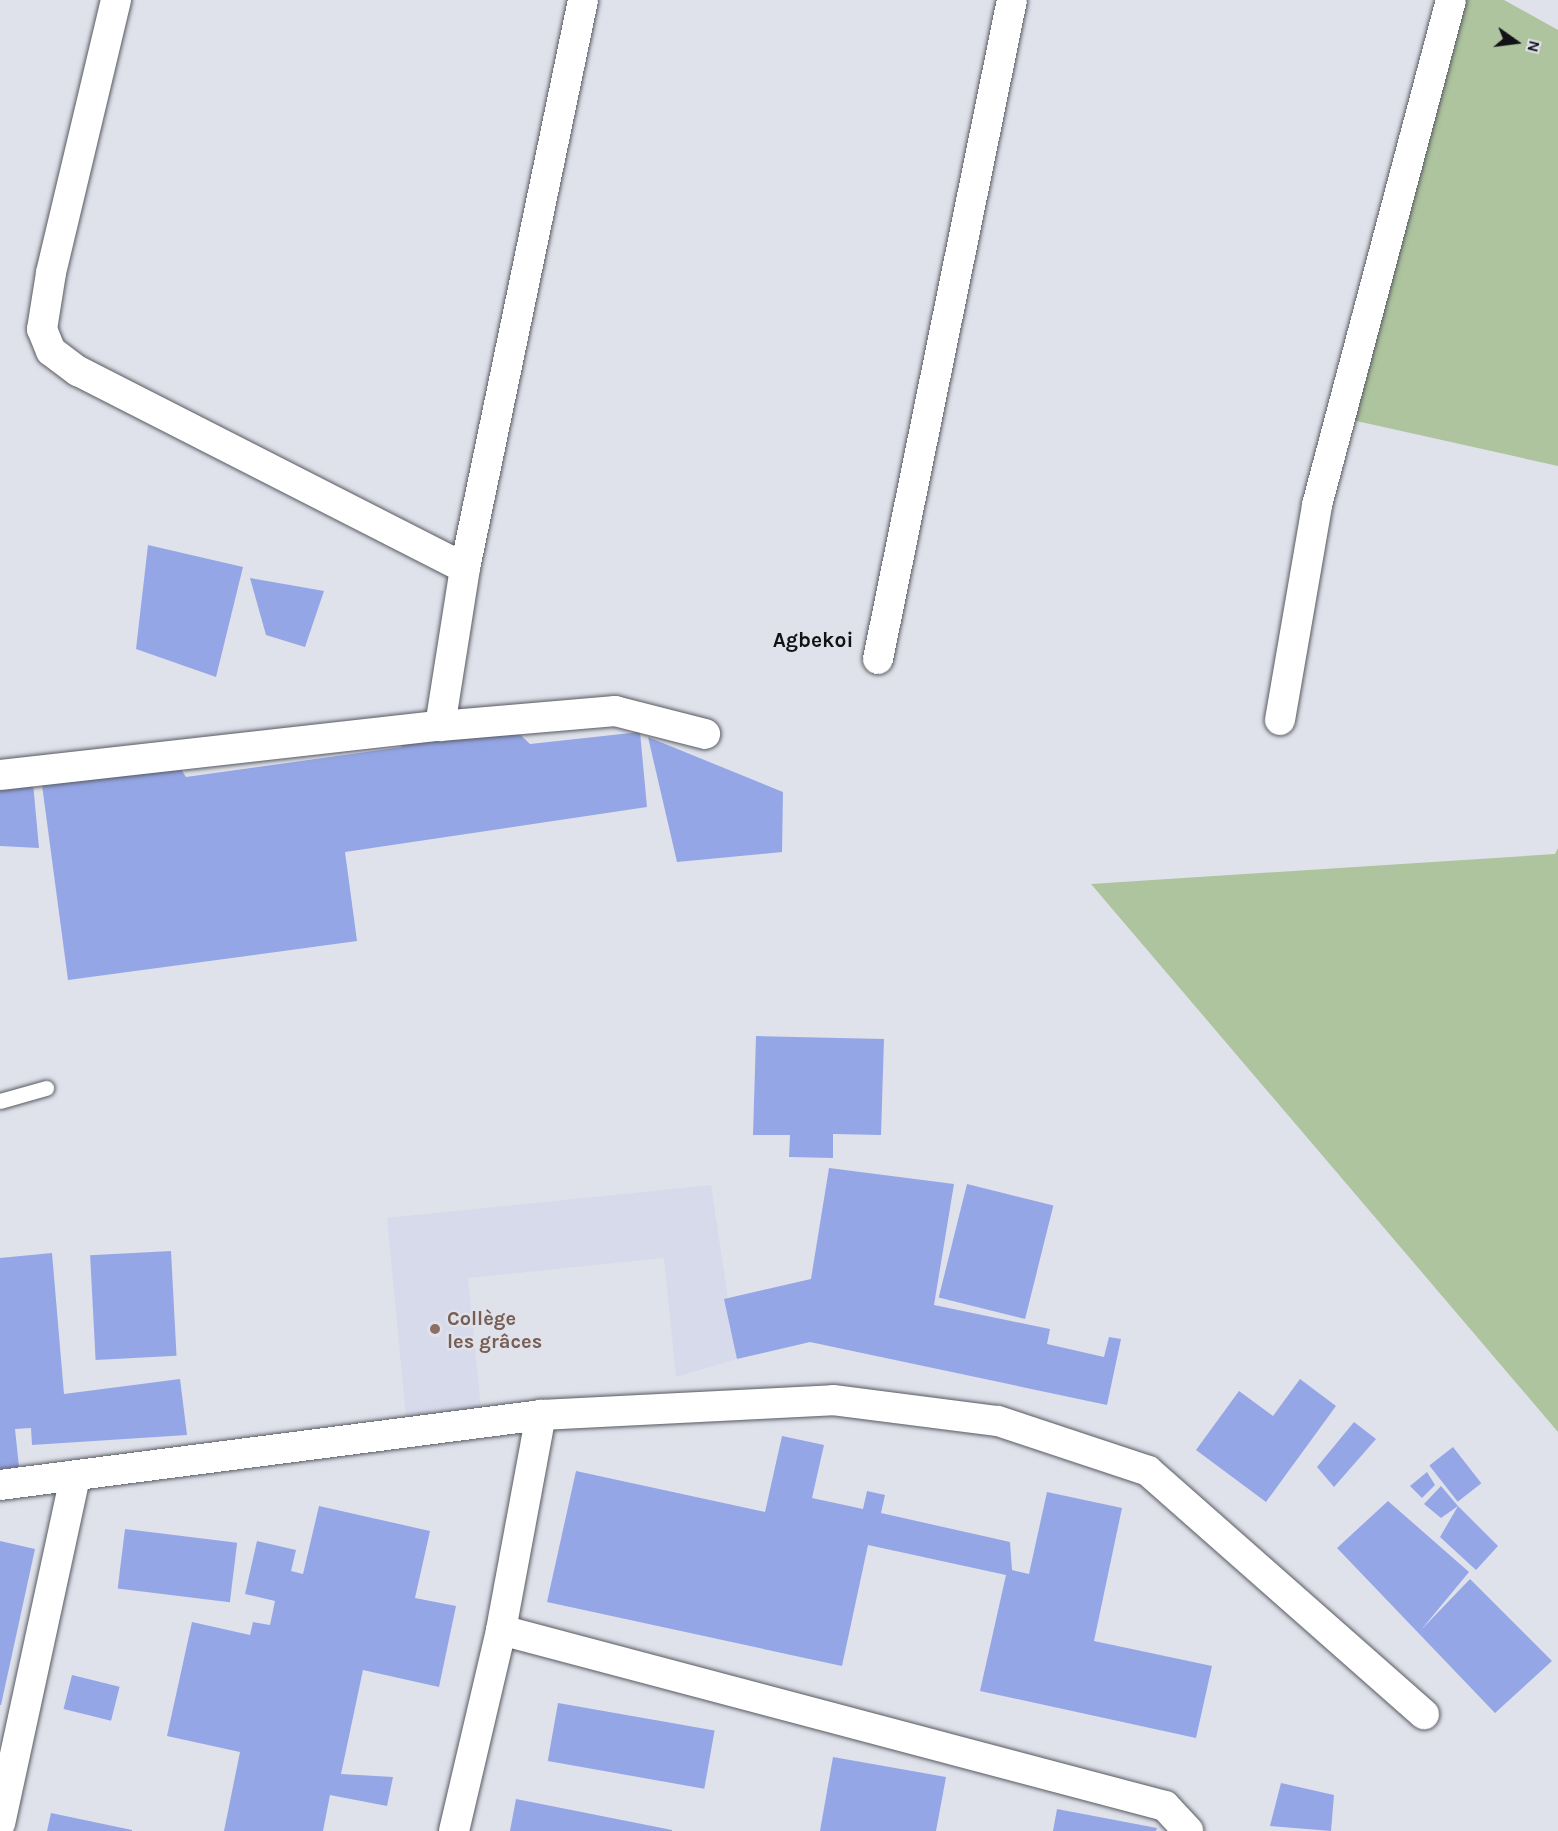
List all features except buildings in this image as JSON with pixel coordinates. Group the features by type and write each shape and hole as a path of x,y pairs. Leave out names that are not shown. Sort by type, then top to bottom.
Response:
{"street":[{"path":"116,0 51,273 42,329 51,351 78,371 465,568"},
{"path":"440,726 465,568 583,0"},
{"path":"878,658 1012,0"},
{"path":"1280,720 1317,505 1451,0"},
{"path":"0,775 440,726 615,711 705,734"},
{"path":"0,1485 541,1415 833,1400 998,1421 1148,1471 1424,1714"},
{"path":"454,1831 501,1630 541,1415"},
{"path":"0,1824 75,1477"},
{"path":"501,1630 1165,1806 1188,1831"}],"lane":[{"path":"0,1101 46,1088"}],"shaded area":[{"name":"Collège les grâces","path":"711,1185 737,1359 676,1377 664,1258 468,1278 481,1409 406,1417 387,1218"}],"green space":[{"path":"1461,0 1504,0 1558,30 1558,466 1352,420"},
{"path":"1558,848 1558,1432 1091,884 1555,854"}],"place":[{"name":"Collège les grâces","path":"435,1329"}],"district":[{"name":"Agbekoi","path":"813,640"}]}
